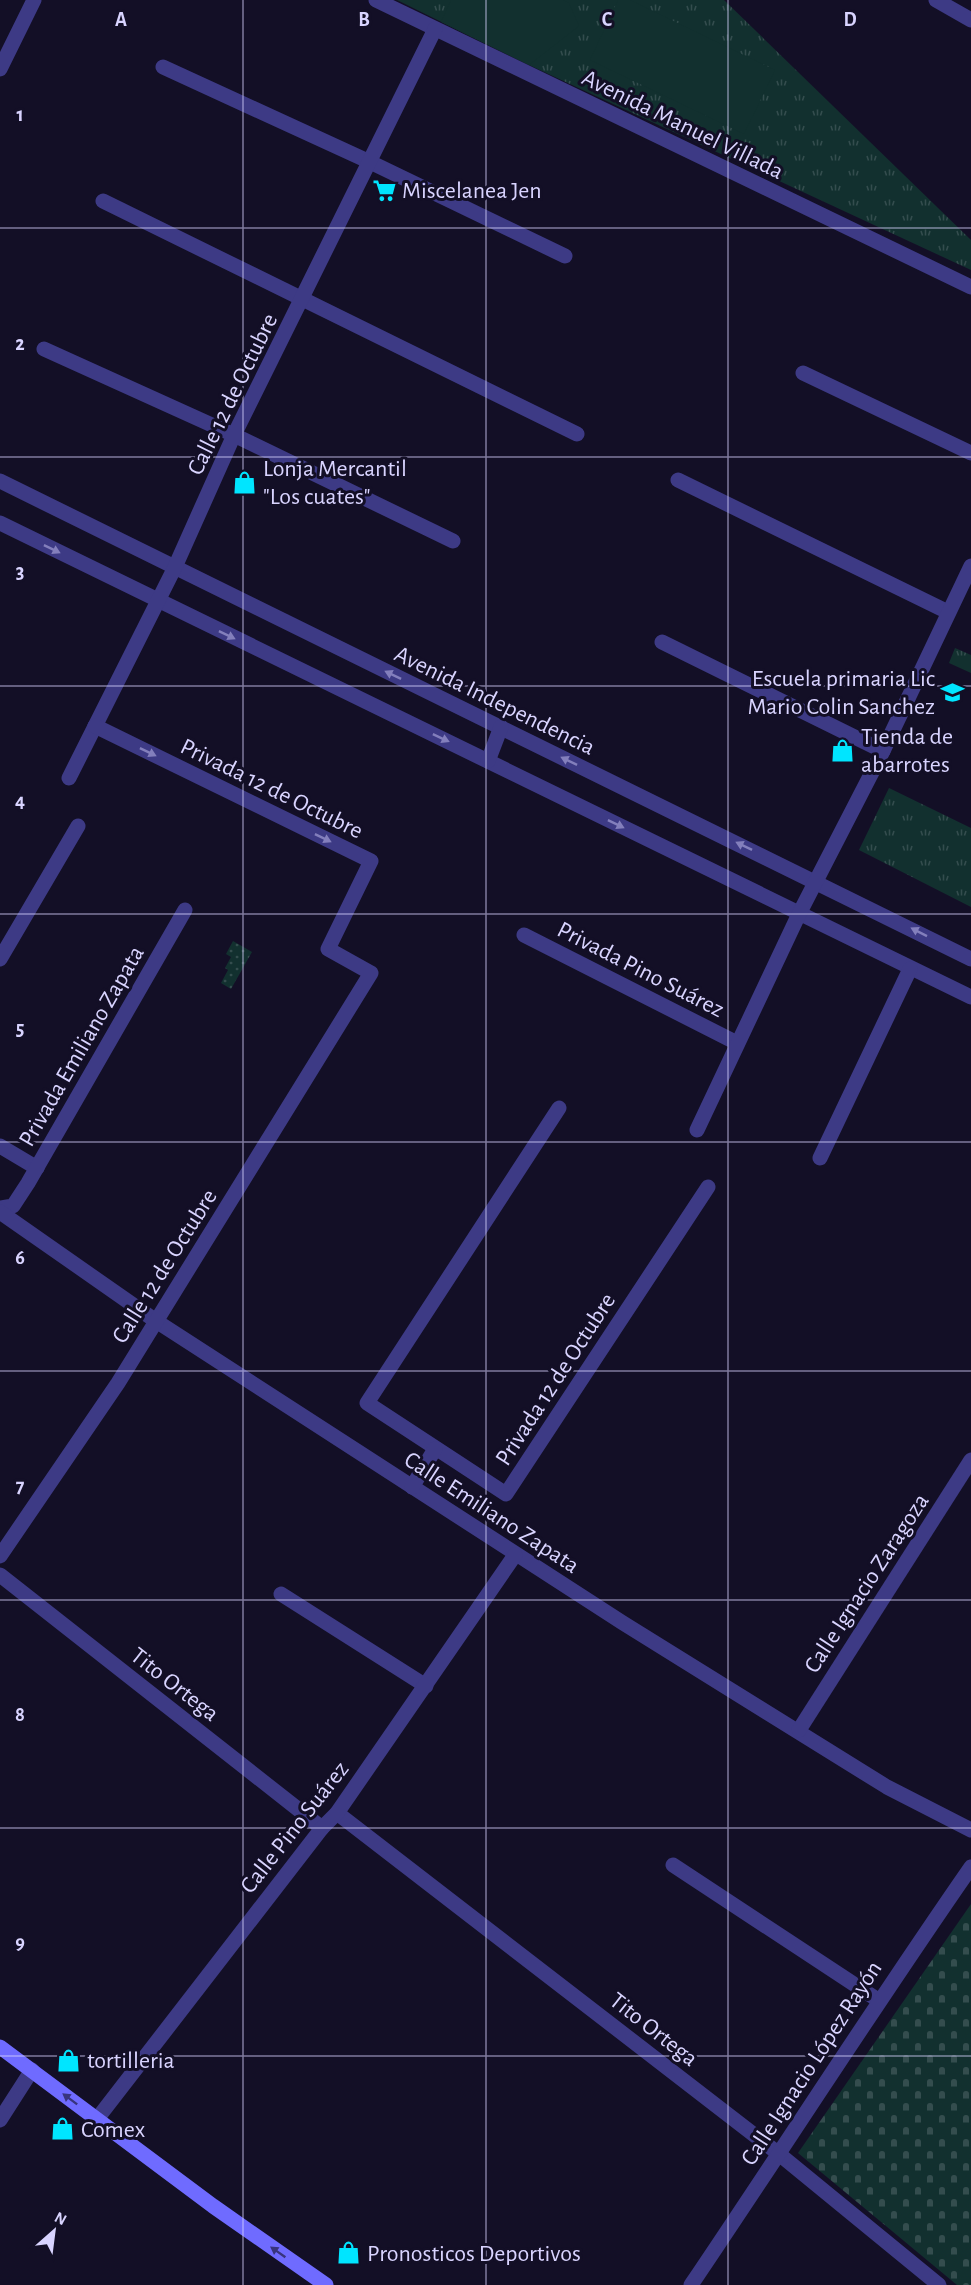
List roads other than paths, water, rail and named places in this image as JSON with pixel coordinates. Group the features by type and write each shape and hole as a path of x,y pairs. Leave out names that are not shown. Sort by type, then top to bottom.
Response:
{"main road":[{"path":"0,2047 213,2206 326,2285"}],"street":[{"path":"0,69 34,0"},
{"name":"Avenida Manuel Villada","path":"376,0 971,287"},
{"path":"936,0 971,20"},
{"name":"Calle 12 de Octubre","path":"69,778 158,602 234,435 303,300 435,29"},
{"path":"163,67 370,162 565,256"},
{"path":"103,201 577,434"},
{"path":"44,349 234,435 453,541"},
{"path":"804,373 971,453"},
{"path":"678,480 948,612"},
{"name":"Avenida Independencia","path":"0,481 971,959"},
{"path":"0,523 971,998"},
{"path":"799,914 883,751 971,566"},
{"path":"662,642 883,751"},
{"name":"Privada 12 de Octubre","path":"95,726 371,861 328,949 371,973 358,995"},
{"path":"488,761 501,727"},
{"path":"0,959 78,826"},
{"name":"Privada Emiliano Zapata","path":"0,1146 37,1168 185,910"},
{"name":"Privada Pino Suárez","path":"697,1130 799,914"},
{"name":"Privada Pino Suárez","path":"524,935 737,1043"},
{"path":"820,1158 910,969"},
{"name":"Calle 12 de Octubre","path":"0,1556 118,1383 358,995"},
{"name":"Privada 12 de Octubre","path":"559,1108 367,1402 506,1494 708,1187"},
{"path":"0,1210 14,1206 37,1168"},
{"name":"Calle Emiliano Zapata","path":"0,1210 156,1321 623,1623 799,1730 887,1787 971,1830"},
{"path":"412,1487 435,1449"},
{"name":"Calle Ignacio Zaragoza","path":"799,1730 971,1460"},
{"name":"Calle Pino Suárez","path":"97,2119 322,1828 337,1813 515,1554"},
{"name":"Tito Ortega","path":"0,1575 322,1828"},
{"path":"281,1594 426,1686"},
{"name":"Tito Ortega","path":"337,1813 779,2154 939,2285"},
{"path":"673,1865 878,2000"},
{"name":"Calle Ignacio López Rayón","path":"691,2285 878,2000 971,1867"},
{"path":"0,2120 32,2070"}],"place":[{"name":"Miscelanea Jen","path":"384,190"},
{"name":"Lonja Mercantil \"Los cuates\"","path":"245,482"},
{"name":"Escuela primaria Lic Mario Colin Sanchez","path":"953,692"},
{"name":"Tienda de abarrotes","path":"843,750"},
{"name":"tortilleria","path":"69,2060"},
{"name":"Comex","path":"63,2129"},
{"name":"Pronosticos Deportivos","path":"349,2253"}]}
